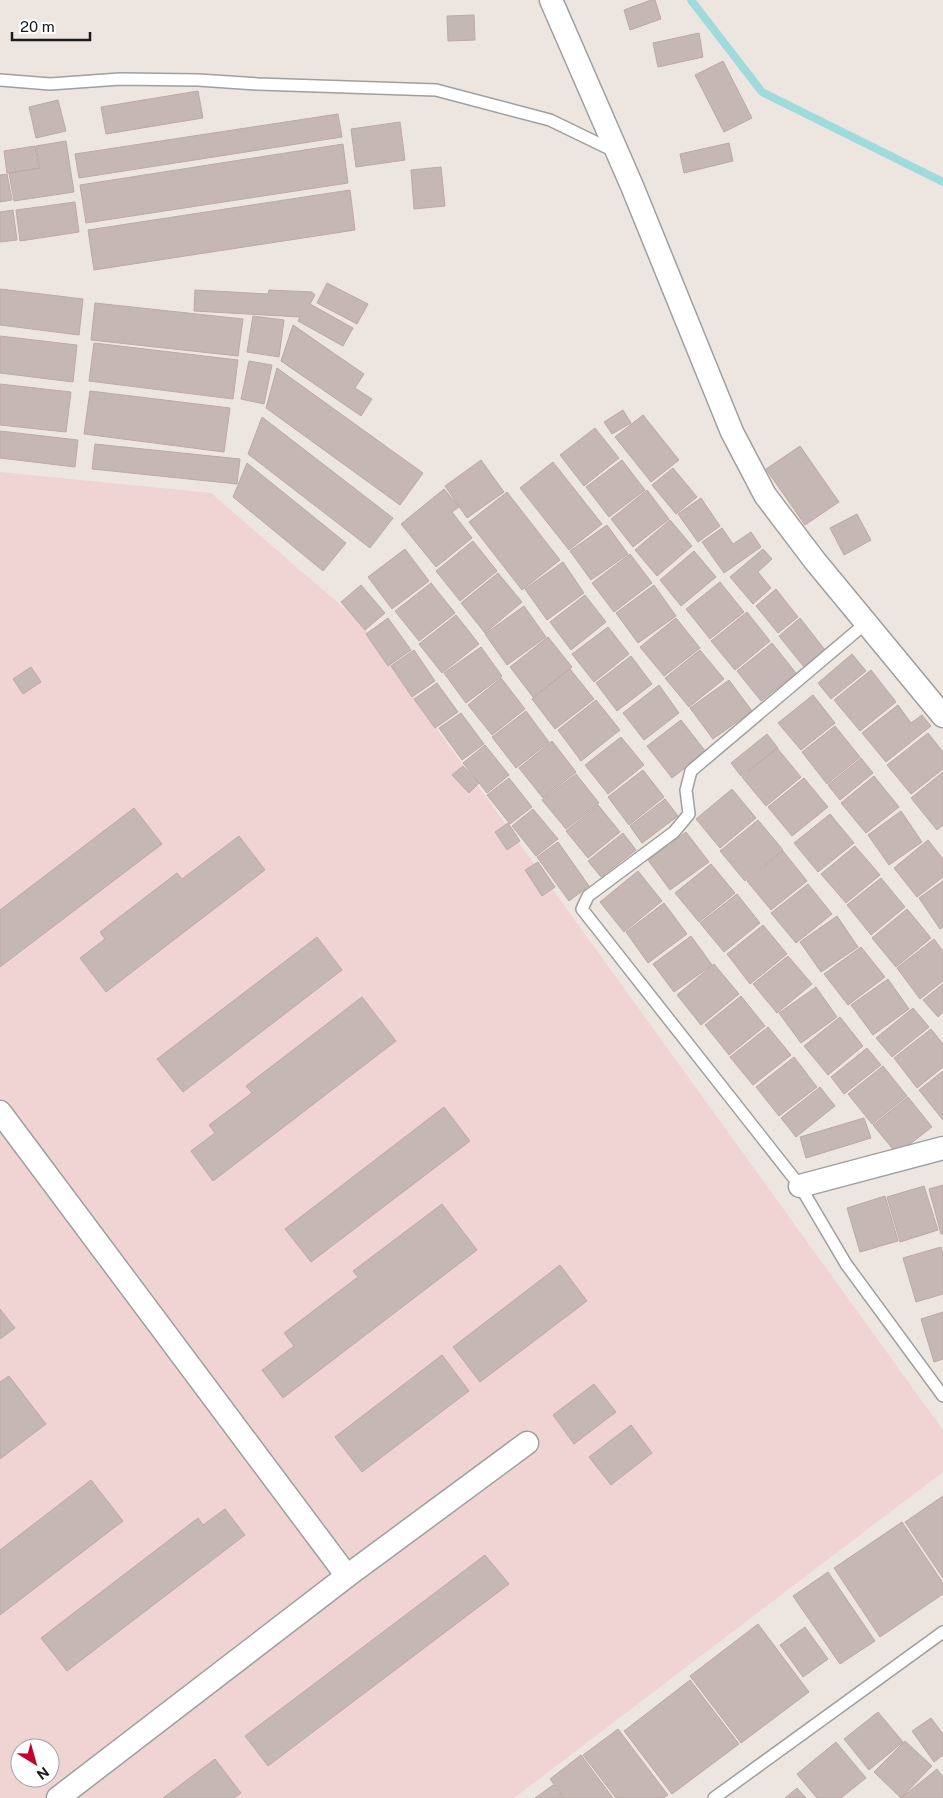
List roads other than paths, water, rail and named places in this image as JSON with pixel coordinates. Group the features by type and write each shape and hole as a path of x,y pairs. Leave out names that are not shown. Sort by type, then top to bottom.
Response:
{"street":[{"path":"551,0 618,153 732,432 765,495 814,561 943,716"},
{"path":"0,1112 347,1576"},
{"path":"800,1186 943,1148"},
{"path":"58,1798 347,1576 527,1443"}],"lane":[{"path":"0,80 50,84 120,79 198,80 436,90 550,120 618,153"},
{"path":"866,623 691,771 686,790 689,814 674,832 588,896 582,909 800,1186 846,1264 943,1396"},
{"path":"714,1798 943,1632"}],"waterway":[{"path":"691,0 762,92 943,182"}]}
